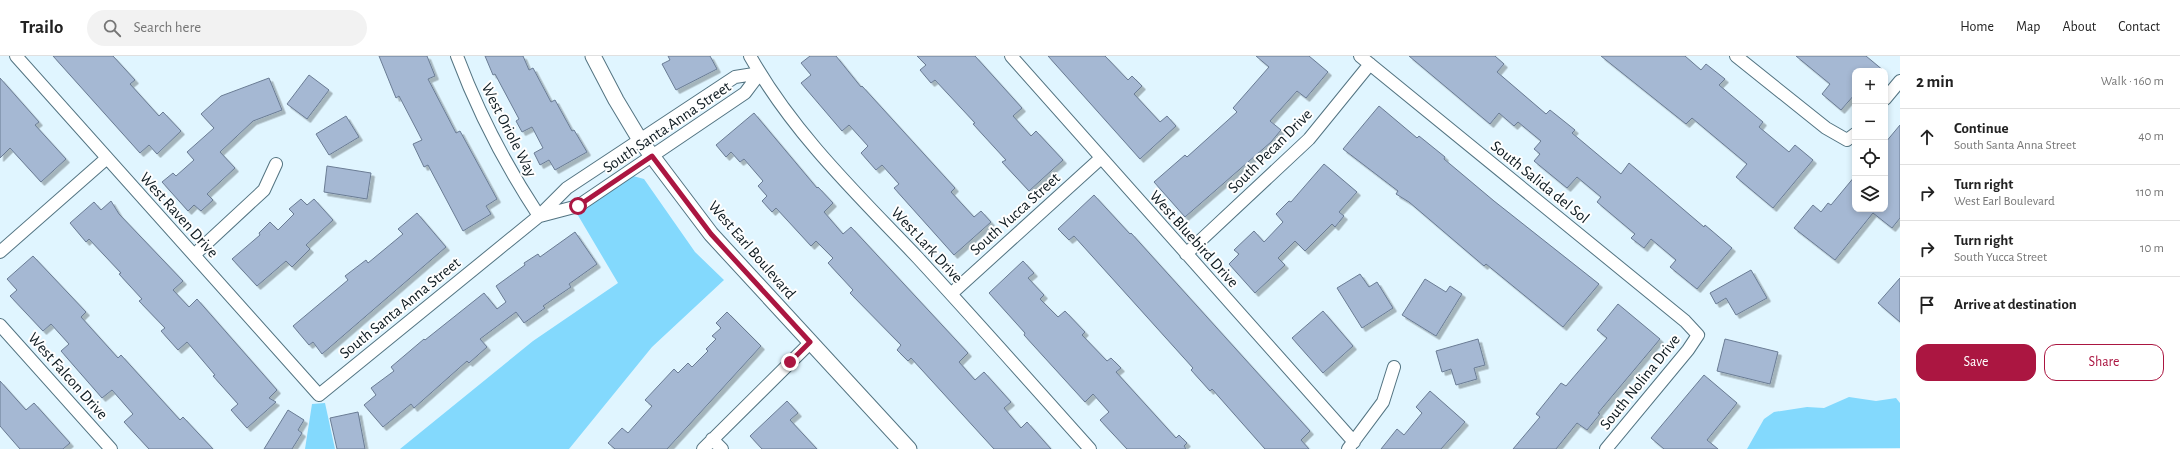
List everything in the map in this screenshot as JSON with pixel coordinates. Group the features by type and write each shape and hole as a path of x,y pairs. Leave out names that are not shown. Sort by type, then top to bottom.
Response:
{"street":[{"name":"West Raven Drive","path":"16,56 319,395"},
{"name":"West Oriole Way","path":"457,56 472,96 522,190 539,216"},
{"name":"West Earl Boulevard","path":"593,56 616,100 640,140 711,234 909,449"},
{"name":"West Lark Drive","path":"750,56 760,73 818,152 951,294 1090,449"},
{"name":"West Bluebird Drive","path":"1012,56 1351,445"},
{"name":"South Salida del Sol","path":"1360,56 1685,321 1698,335"},
{"path":"1736,56 1826,128 1851,137"},
{"name":"South Pecan Drive","path":"1186,254 1309,139 1370,64"},
{"name":"South Santa Anna Street","path":"539,216 578,206 745,93 760,73"},
{"name":"South Santa Anna Street","path":"319,395 539,216 567,188 734,77 760,73"},
{"path":"1888,95 1900,81"},
{"path":"0,252 107,158"},
{"name":"South Yucca Street","path":"951,294 1101,158"},
{"path":"194,255 264,190 276,164"},
{"name":"West Falcon Drive","path":"0,325 111,449"},
{"name":"South Nolina Drive","path":"1606,449 1688,350 1698,335"},
{"path":"703,449 810,342"},
{"path":"1351,445 1383,402 1394,367"},
{"path":"712,439 722,449"}],"shaded area":[{"path":"633,176 644,179 695,252 724,280 652,347 569,449 400,449 533,341 618,283 576,212"},
{"path":"1849,397 1876,401 1896,398 1900,403 1900,448 1747,449 1764,419 1774,412 1807,407 1824,408"},
{"path":"325,403 335,449 305,449 312,404"}],"building":[{"path":"53,56 113,56 135,80 130,84 159,116 163,112 181,131 157,154 149,145 140,153"},
{"path":"379,56 427,56 435,76 428,79 456,133 460,131 497,199 486,206 491,214 463,231 428,165 424,167 413,144 422,140 399,96 396,98"},
{"path":"485,56 523,56 529,70 533,68 551,102 555,100 572,131 574,130 587,152 555,170 549,160 540,165 534,153 543,148 532,127 522,132 516,121 519,119 495,74 493,75"},
{"path":"668,56 710,56 717,69 676,90 662,64 670,60"},
{"path":"810,56 836,56 861,87 862,86 955,188 951,192 974,217 981,211 991,222 954,255 894,188 899,184 882,165 876,170 861,153 868,146 849,125 842,131 801,83 811,75 801,63"},
{"path":"917,56 975,56 1022,108 1013,116 1031,136 1036,131 1063,160 1029,191 1002,162 1006,160 973,124 975,123 935,80 931,83 920,70 926,65"},
{"path":"1048,56 1105,56 1128,80 1132,76 1142,86 1134,94 1160,122 1167,116 1176,126 1140,159"},
{"path":"1256,56 1309,56 1328,72 1306,98 1297,91 1270,121 1281,130 1271,142 1185,217 1154,182 1185,155 1187,157 1237,112 1233,108 1269,67"},
{"path":"1409,56 1495,56 1504,64 1497,72 1546,114 1550,110 1575,130 1572,133 1621,174 1629,163 1704,227 1705,225 1732,248 1697,289 1670,267 1676,260 1651,239 1644,248 1631,238 1635,234 1597,202 1601,197 1577,177 1567,188 1534,161 1540,154 1534,149 1541,141 1518,122 1514,126 1499,113 1490,124"},
{"path":"1601,56 1685,56 1701,70 1706,64 1725,79 1719,85 1763,122 1759,127 1789,152 1795,145 1813,160 1773,208 1736,177 1747,164 1692,118 1686,124"},
{"path":"1796,56 1866,56 1880,68 1852,68 1852,97 1841,110 1822,94 1830,84"},
{"path":"309,75 329,90 307,119 287,104"},
{"path":"0,78 39,122 35,125 66,159 41,182 10,148 0,158"},
{"path":"269,78 282,110 253,121 220,152 235,168 207,194 213,200 201,211 194,205 188,211 162,182 173,173 176,176 194,160 187,152 214,128 201,114 221,96"},
{"path":"1379,106 1417,138 1419,136 1445,157 1444,159 1494,201 1599,284 1563,327 1486,264 1484,266 1409,202 1396,194 1398,191 1343,149"},
{"path":"754,113 817,188 818,187 833,203 824,212 843,234 851,227 968,353 959,362 975,380 984,372 1011,402 1004,408 1021,428 1027,422 1051,449 994,449 911,358 908,361 897,350 901,345 850,293 853,290 828,263 833,258 816,241 811,246 776,208 772,212 762,201 767,196 758,186 763,181 744,159 740,162 731,152 726,157 716,145"},
{"path":"346,116 359,137 329,155 316,134"},
{"path":"1900,125 1900,218 1892,228 1873,213 1835,260 1794,228 1813,205 1821,212 1828,203 1831,205 1852,180 1852,212 1888,212 1888,139"},
{"path":"1324,164 1357,192 1339,212 1344,216 1335,227 1332,224 1305,251 1295,241 1278,258 1285,265 1255,293 1229,264 1239,254 1234,250 1254,231 1264,242 1283,222 1276,214 1289,201 1291,202"},
{"path":"327,166 371,173 367,199 324,192"},
{"path":"1094,195 1130,234 1131,233 1310,431 1301,440 1309,449 1265,449 1212,389 1210,391 1191,370 1193,368 1074,236 1069,240 1058,229"},
{"path":"301,199 307,205 314,199 333,220 306,245 310,249 292,267 286,261 257,286 232,259 260,235 259,233 270,222 278,230 294,214 289,209"},
{"path":"111,201 119,214 183,281 173,290 189,307 197,299 277,390 269,398 276,402 247,428 231,410 238,404 213,376 215,375 187,342 178,350 161,331 165,328 139,301 142,299 119,274 121,273 89,239 86,242 70,223 94,202 101,210"},
{"path":"417,213 446,247 322,354 313,342 309,345 293,326 348,280 345,276 366,260 368,263 403,234 398,229"},
{"path":"575,232 597,264 569,284 571,287 543,306 545,308 524,323 516,312 480,339 487,347 469,363 467,361 414,408 411,404 383,427 364,405 376,395 371,388 394,371 391,367 424,339 425,340 484,293 497,309 506,302 496,286 525,265 524,263 538,254 540,257"},
{"path":"33,256 86,312 81,317 118,358 121,355 180,420 183,417 213,449 149,449 124,422 133,414 112,390 102,398 61,351 69,344 51,324 43,331 10,296 17,290 7,279"},
{"path":"1023,261 1034,273 1028,278 1044,295 1040,299 1058,317 1065,311 1085,332 1082,335 1107,361 1111,358 1121,368 1116,372 1176,438 1179,435 1187,443 1184,446 1186,449 1127,449 1100,420 1109,412 1093,394 1085,402 1024,335 1025,333 989,293"},
{"path":"1751,270 1767,298 1736,315 1726,298 1716,304 1710,293"},
{"path":"1360,274 1369,287 1377,282 1393,308 1362,328 1337,288"},
{"path":"1900,278 1900,322 1878,303"},
{"path":"1425,279 1446,292 1450,286 1462,294 1436,336 1402,315"},
{"path":"1618,304 1660,339 1598,413 1600,414 1587,430 1577,423 1556,449 1513,449 1540,417 1536,414 1561,383 1566,386 1607,338 1597,330"},
{"path":"1323,311 1353,346 1323,373 1292,338"},
{"path":"727,312 761,346 667,449 615,449 608,443 622,428 628,433 652,406 645,400 674,369 678,373 688,363 692,367 708,351 706,349 716,339 712,336 721,328 716,323"},
{"path":"1478,339 1485,365 1474,368 1477,379 1456,385 1451,369 1442,372 1436,351"},
{"path":"1725,339 1778,352 1770,384 1717,371"},
{"path":"1704,375 1737,403 1707,440 1718,449 1664,449 1651,438"},
{"path":"0,381 26,410 34,403 70,443 63,449 20,449 0,426"},
{"path":"1430,391 1465,422 1441,449 1381,449 1397,429 1404,435 1422,413 1416,407"},
{"path":"787,401 798,413 790,420 817,449 762,449 750,436"},
{"path":"288,410 304,420 298,430 302,433 292,449 264,449"},
{"path":"358,412 365,449 337,449 330,418"}],"route":[{"path":"578,206 652,156 711,234 810,342 790,362"}]}
